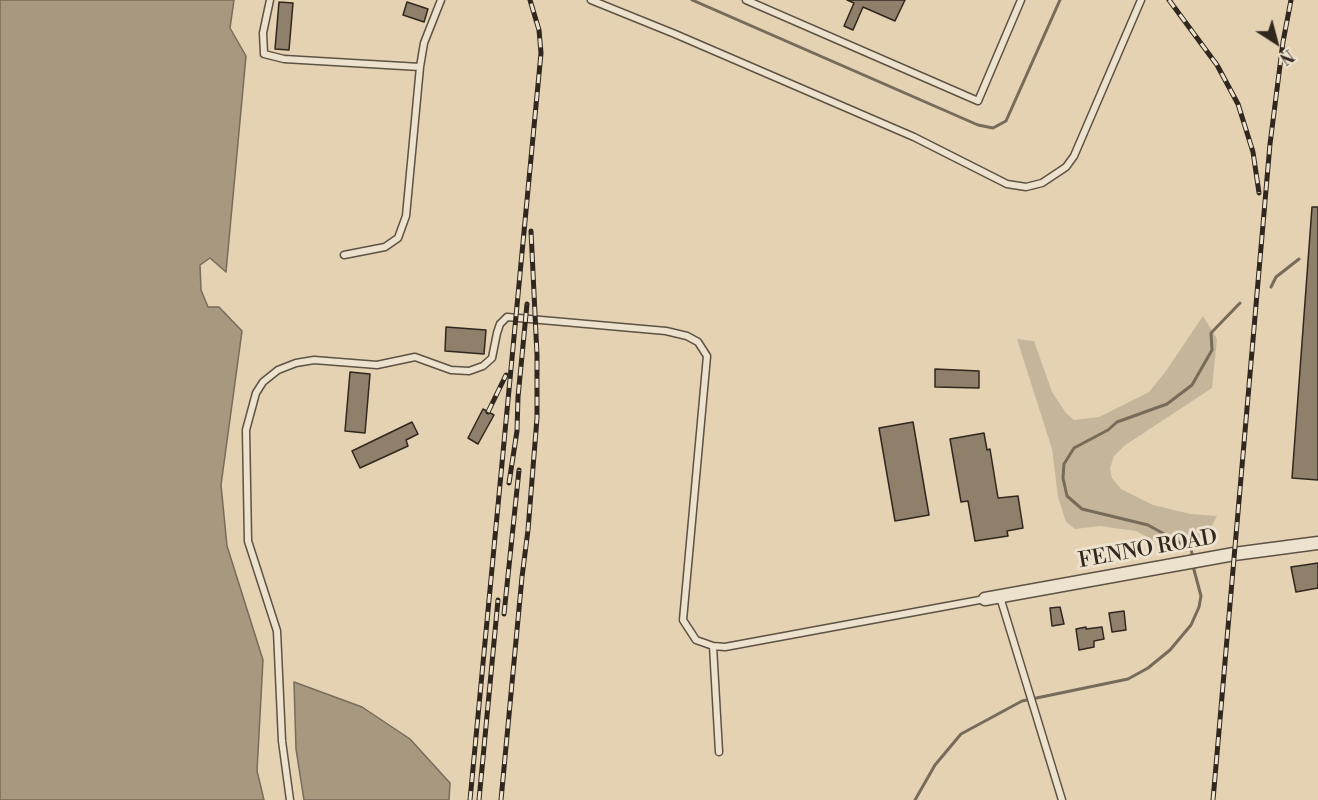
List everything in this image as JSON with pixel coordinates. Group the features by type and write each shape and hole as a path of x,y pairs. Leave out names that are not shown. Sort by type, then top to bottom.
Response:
{"street":[{"name":"FENNO ROAD","path":"985,599 1234,554 1318,543"}],"lane":[{"path":"270,0 262,33 264,54 280,59 420,68"},
{"path":"344,255 385,247 398,238 406,216 424,43 441,0"},
{"path":"591,0 914,137 1007,184 1026,187 1042,183 1066,167 1074,156 1141,0"},
{"path":"746,0 978,101 1021,0"},
{"path":"290,800 282,741 278,631 248,542 246,430 256,393 263,382 278,370 296,363 314,360 377,365 415,357 451,370 470,371 483,366 492,358 500,324 507,317 666,331 687,336 698,342 708,356 683,620 696,640 724,647 985,599"},
{"path":"1000,597 1062,800"},
{"path":"713,646 719,752"}],"shaded area":[{"path":"0,0 234,0 230,28 246,56 226,272 210,258 200,265 201,290 208,307 219,307 242,331 221,485 227,546 263,660 257,771 264,800 0,800"},
{"path":"1203,316 1217,339 1212,388 1124,446 1114,456 1110,468 1112,478 1121,489 1153,505 1191,514 1217,516 1202,544 1171,550 1136,531 1100,526 1075,529 1066,522 1058,497 1052,449 1017,339 1034,341 1052,392 1066,413 1074,420 1099,417 1149,392"},
{"path":"294,682 362,707 410,739 450,783 449,800 304,800 296,749"}],"building":[{"path":"847,0 905,0 895,21 863,7 853,30 844,26 854,3"},
{"path":"279,2 293,3 289,50 275,49"},
{"path":"407,2 428,9 424,22 403,15"},
{"path":"1312,207 1318,207 1318,480 1292,478"},
{"path":"446,327 486,330 484,354 445,351"},
{"path":"935,369 979,371 979,388 935,387"},
{"path":"350,372 370,374 365,433 345,431"},
{"path":"483,409 494,415 478,444 468,438"},
{"path":"412,422 418,434 406,440 408,446 360,468 352,451"},
{"path":"913,422 929,515 895,521 879,428"},
{"path":"984,433 987,450 990,449 998,498 1018,496 1023,528 1007,531 1008,536 975,541 968,501 961,502 950,439"},
{"path":"1318,563 1318,588 1296,592 1291,567"},
{"path":"1060,607 1064,624 1052,626 1050,608"},
{"path":"1124,611 1126,630 1112,632 1109,613"},
{"path":"1086,627 1086,629 1102,627 1104,639 1094,641 1094,647 1079,650 1076,629"}],"waterway":[{"path":"692,0 978,125 993,128 1006,121 1060,0"},
{"path":"1271,287 1276,277 1299,259"},
{"path":"1193,559 1191,549 1148,525 1082,509 1067,496 1063,478 1064,464 1074,448 1108,430 1117,422 1167,404 1192,385 1212,350 1211,333 1240,303"},
{"path":"915,800 935,765 961,734 1022,701 1128,679 1148,668 1170,650 1191,625 1199,607 1201,596 1193,566"}],"railway":[{"path":"470,800 541,53 539,30 530,0"},
{"path":"1169,0 1217,65 1238,104 1253,152 1259,193"},
{"path":"1213,800 1270,144 1283,42 1291,0"},
{"path":"501,800 537,418 537,355 531,231"},
{"path":"509,483 517,431 527,304"},
{"path":"488,412 506,375"},
{"path":"504,614 519,470"},
{"path":"479,800 498,600"}]}
